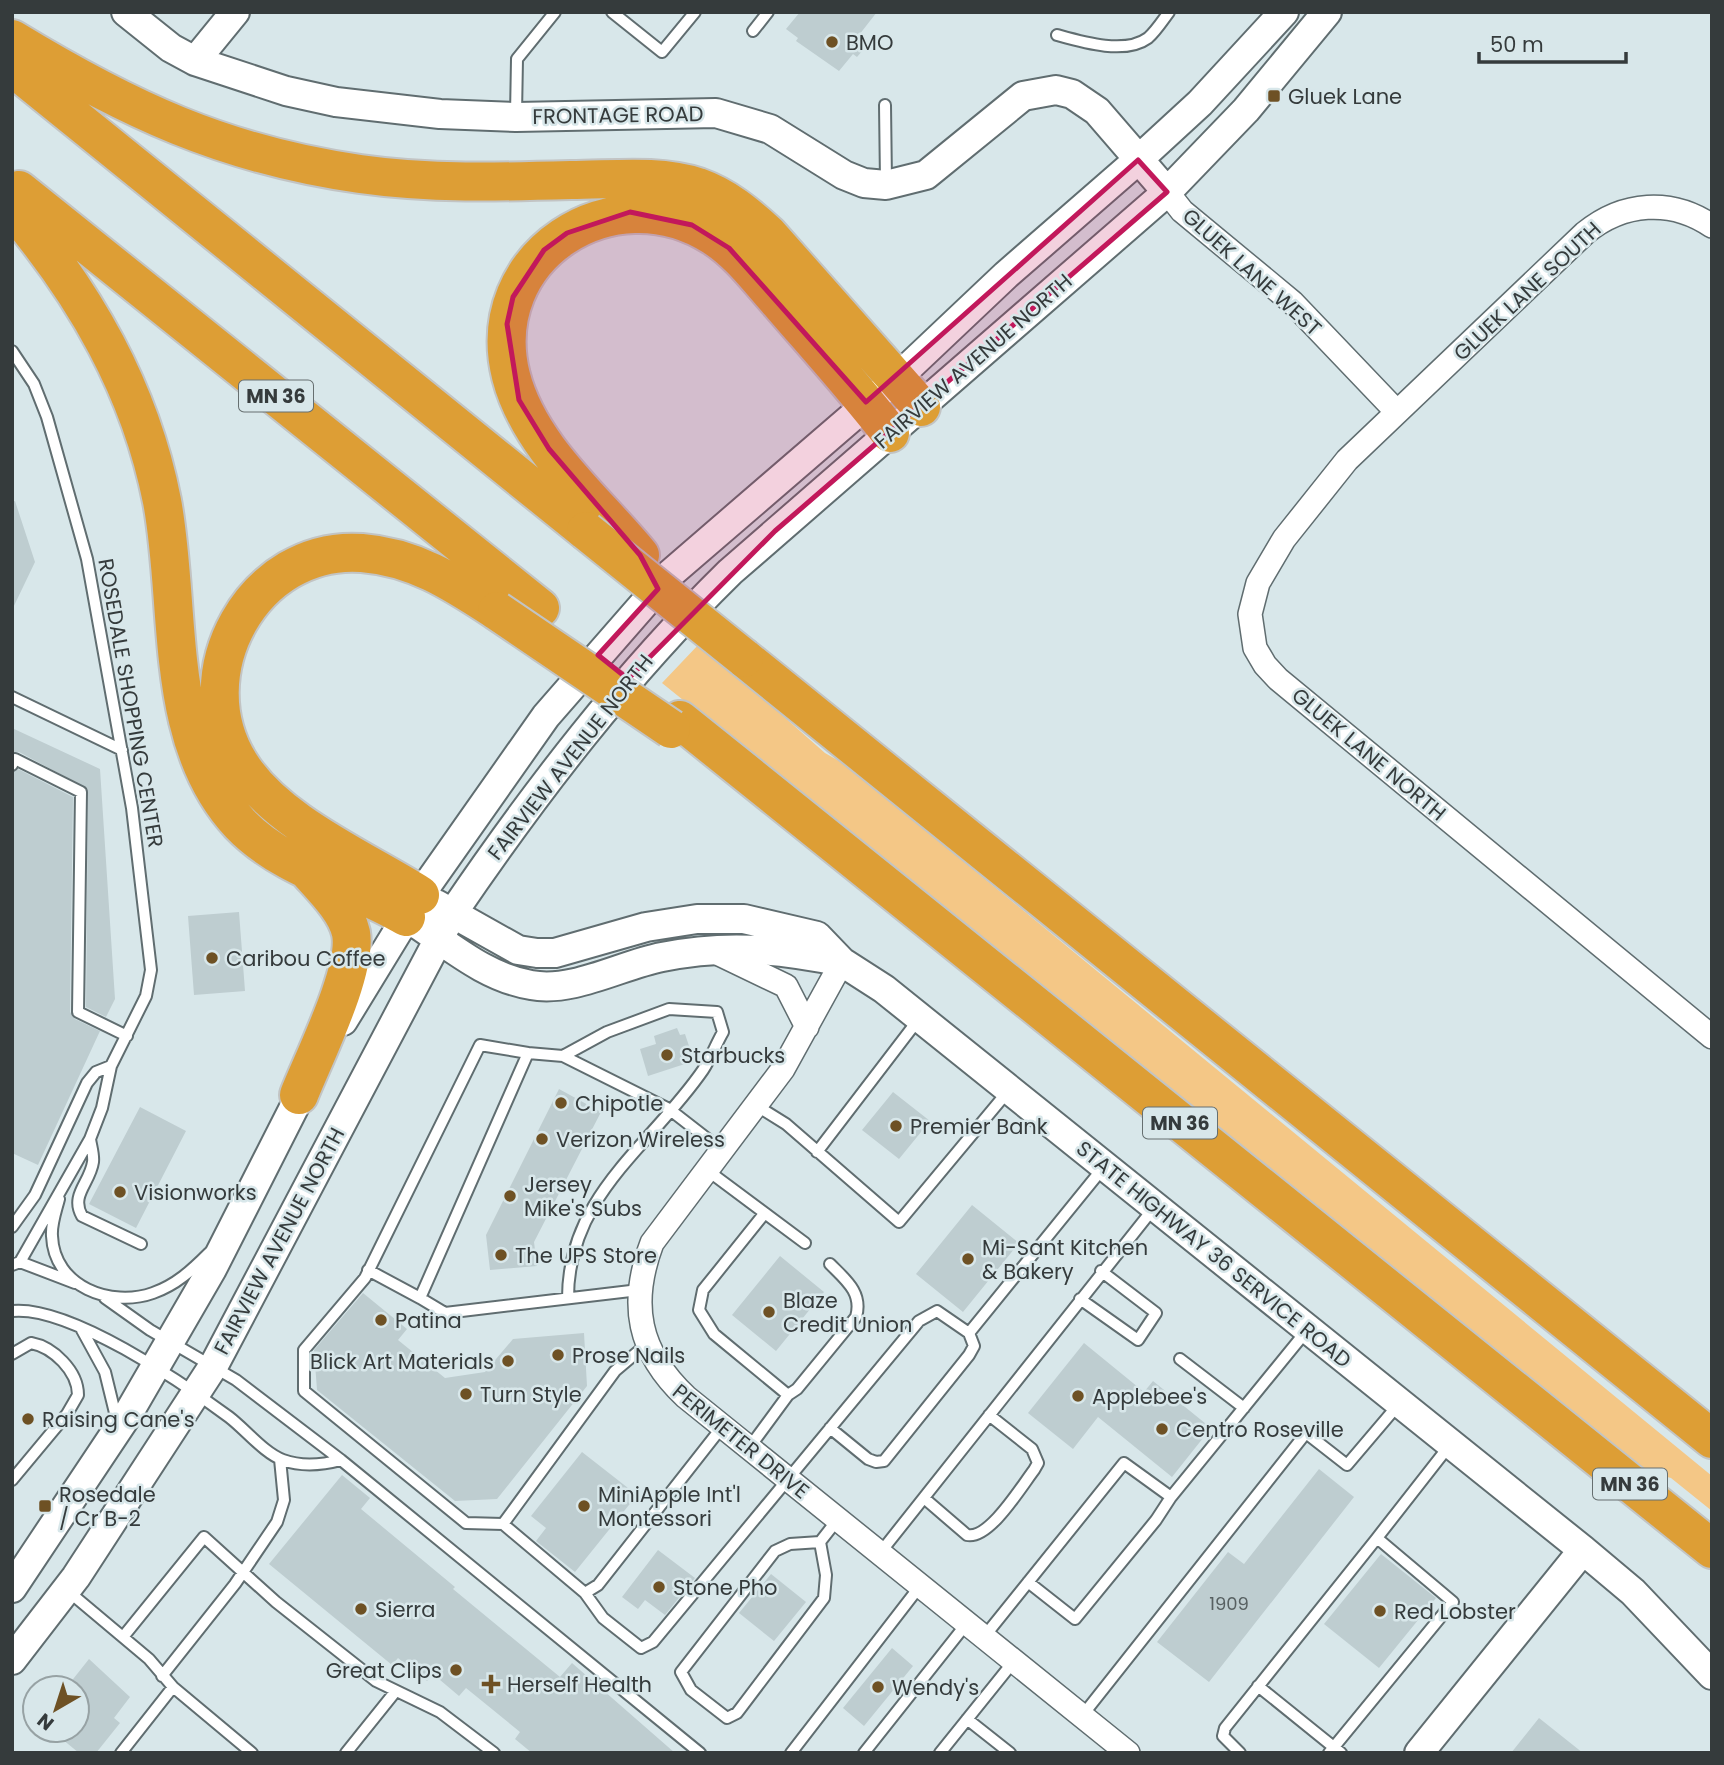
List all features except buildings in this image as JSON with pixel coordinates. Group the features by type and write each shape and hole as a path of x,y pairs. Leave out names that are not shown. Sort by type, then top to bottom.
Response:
{"highway":[{"path":"12,39 119,99 188,132 302,164 361,174 435,181 645,179 696,187 744,212 768,234 881,391 891,433"},
{"path":"12,67 640,555 658,589 1712,1439"},
{"name":"MN 36","path":"12,184 540,608 675,725 813,827 1712,1549"},
{"path":"12,208 45,246 81,298 108,346 133,401 162,503 187,720 207,779 242,827 307,869 373,897 413,906"},
{"path":"596,522 530,422 519,400 507,349 513,297 527,273 544,250 585,226 630,212 648,213 670,217 713,236 881,391 921,407"},
{"path":"413,906 254,784 239,763 221,715 219,688 222,660 231,634 248,604 291,571 332,555 370,554 422,565 675,725"},
{"path":"299,1096 353,956 350,930 333,900 307,869"},
{"path":"1547,1419 1712,1573"}],"street":[{"name":"FRONTAGE ROAD","path":"127,12 171,48 195,61 286,91 336,103 388,110 516,117 716,113 770,129 844,175 864,183 886,185 926,175 1009,106 1040,91 1072,94 1087,102 1167,192"},
{"path":"195,61 235,12"},
{"name":"FAIRVIEW AVENUE NORTH","path":"12,1588 117,1432 233,1228 299,1096 413,906 546,716 670,574 881,391 1006,275 1138,160 1200,103 1284,12"},
{"name":"FAIRVIEW AVENUE NORTH","path":"12,1660 66,1590 196,1395 446,926 498,846 590,724 664,637 775,531 1167,192 1246,110 1327,12"},
{"name":"GLUEK LANE WEST","path":"1167,192 1182,211 1292,302 1397,412"},
{"name":"GLUEK LANE SOUTH","path":"1397,412 1595,225 1614,214 1658,206 1680,210 1712,226"},
{"name":"GLUEK LANE NORTH","path":"1397,412 1347,460 1284,539 1253,595 1250,614 1255,648 1278,679 1712,1037"},
{"path":"413,906 446,926 468,960 500,977 534,986 568,983 660,957 709,949 748,947 842,962"},
{"name":"STATE HIGHWAY 36 SERVICE ROAD","path":"446,926 519,950 555,953 646,927 697,919 744,919 817,936 842,962 920,1017 1583,1550 1633,1592 1712,1675"},
{"path":"709,949 786,986 807,1027"},
{"name":"PERIMETER DRIVE","path":"842,962 807,1027 757,1106 652,1243 639,1290 640,1315 648,1344 669,1381 1128,1753"},
{"path":"1419,1753 1583,1550"}],"lane":[{"path":"516,117 517,59 555,12"},
{"path":"612,12 662,52 695,12"},
{"path":"753,32 768,12"},
{"path":"1057,35 1082,42 1126,46 1150,37 1169,12"},
{"path":"885,106 886,185"},
{"name":"ROSEDALE SHOPPING CENTER","path":"12,351 40,399 72,501 93,588 122,750 140,870 151,970 146,996 111,1066 104,1101 90,1139 16,1263"},
{"path":"12,697 122,750"},
{"path":"14,762 81,792 78,1012 127,1035"},
{"path":"563,1056 607,1032 669,1009 717,1012 723,1032 703,1069 589,1211 573,1248 568,1273 568,1298"},
{"path":"817,1152 920,1017"},
{"path":"723,1151 669,1109 563,1056 480,1045 368,1270 304,1350 304,1391 466,1523 503,1524 586,1593 603,1618 641,1648 653,1642 830,1428 929,1313 937,1311 970,1333 974,1346 969,1355 884,1461 868,1459 830,1428"},
{"path":"419,1298 528,1053"},
{"name":"ROSEDALE SHOPPING CENTER","path":"12,1227 35,1195 84,1089 96,1072 111,1066"},
{"path":"757,1106 786,1124 899,1222 1009,1090"},
{"path":"90,1139 93,1161 77,1197 78,1208 82,1216 141,1244"},
{"path":"970,1333 1105,1166"},
{"path":"707,1170 805,1243"},
{"path":"62,1189 53,1226 53,1244 65,1269 78,1284"},
{"path":"880,1553 1101,1271 1155,1207"},
{"path":"764,1214 703,1290 699,1310 714,1334 788,1395"},
{"path":"105,1298 134,1298 174,1283 190,1272 233,1228"},
{"path":"16,1263 78,1284 214,1365 341,1460 700,1753"},
{"path":"749,1448 788,1395 797,1389 856,1317 860,1304 851,1284 830,1264"},
{"path":"368,1270 445,1313 639,1290"},
{"path":"1080,1299 1138,1340 1156,1313 1101,1271"},
{"path":"12,1311 43,1312 80,1327 196,1395 280,1459 308,1465 341,1460"},
{"path":"80,1327 110,1383 117,1432"},
{"path":"1028,1582 1075,1619 1308,1329"},
{"path":"12,1354 26,1344 41,1346 68,1368 78,1389 75,1403 13,1478"},
{"path":"503,1524 615,1371 648,1344"},
{"path":"1180,1359 1244,1408"},
{"path":"1082,1716 1306,1433 1347,1465 1400,1403"},
{"path":"924,1498 967,1535 974,1537 987,1530 1027,1480 1038,1463 1037,1456 989,1415"},
{"path":"586,1593 598,1585 722,1426"},
{"path":"1240,1753 1223,1736 1225,1728 1451,1444"},
{"path":"162,1676 244,1570 281,1515 284,1491 280,1459"},
{"path":"864,1753 975,1630 1028,1582 1124,1464 1171,1497"},
{"path":"820,1542 826,1575 824,1598 737,1713 727,1718 691,1690 681,1672 775,1551 790,1544 820,1542 838,1520"},
{"path":"123,1637 204,1537 287,1611 360,1670 395,1692 440,1712 494,1753"},
{"path":"1258,1686 1335,1751 1453,1602 1377,1538"},
{"path":"791,1753 920,1586"},
{"path":"66,1590 149,1659 173,1687 253,1753"},
{"path":"940,1753 1014,1661"},
{"path":"121,1753 173,1687"},
{"path":"346,1753 395,1692"},
{"path":"967,1719 1010,1753"}],"highlighted area":[{"path":"1138,160 1167,192 775,531 628,679 598,655 658,589 640,555 549,449 519,400 507,324 513,297 544,250 567,233 630,212 692,225 729,248 866,402"}],"shaded area":[{"path":"700,643 825,753 846,765 1712,1476 1712,1511 1671,1478 1660,1475 1650,1481 662,683"}],"place":[{"name":"BMO","path":"832,42"},
{"name":"Gluek Lane","path":"1274,96"},
{"name":"Caribou Coffee","path":"212,958"},
{"name":"Starbucks","path":"667,1055"},
{"name":"Chipotle","path":"561,1103"},
{"name":"Premier Bank","path":"896,1126"},
{"name":"Verizon Wireless","path":"542,1139"},
{"name":"Visionworks","path":"120,1192"},
{"name":"Jersey Mike's Subs","path":"510,1196"},
{"name":"The UPS Store","path":"501,1255"},
{"name":"Mi-Sant Kitchen & Bakery","path":"968,1259"},
{"name":"Blaze Credit Union","path":"769,1312"},
{"name":"Patina","path":"381,1320"},
{"name":"Prose Nails","path":"558,1355"},
{"name":"Blick Art Materials","path":"508,1361"},
{"name":"Turn Style","path":"466,1394"},
{"name":"Applebee's","path":"1078,1396"},
{"name":"Raising Cane's","path":"28,1419"},
{"name":"Centro Roseville","path":"1162,1429"},
{"name":"Rosedale / Cr B-2","path":"45,1506"},
{"name":"MiniApple Int'l Montessori","path":"584,1506"},
{"name":"Stone Pho","path":"659,1587"},
{"name":"Sierra","path":"361,1609"},
{"name":"Red Lobster","path":"1380,1611"},
{"name":"Great Clips","path":"456,1670"},
{"name":"Herself Health","path":"491,1684"},
{"name":"Wendy's","path":"878,1687"}]}
